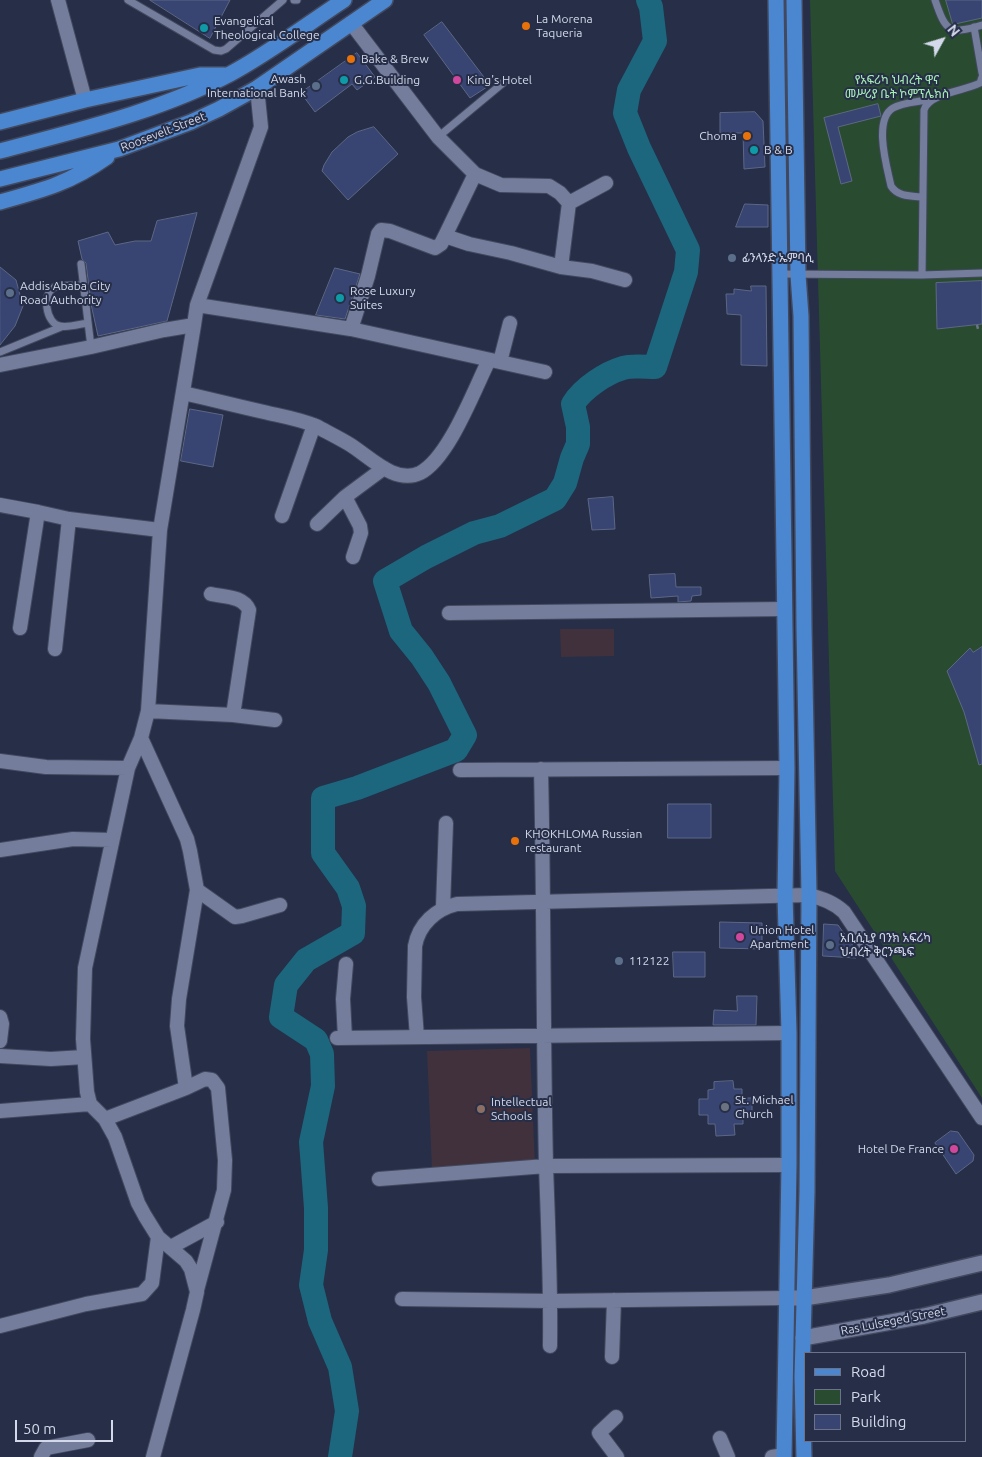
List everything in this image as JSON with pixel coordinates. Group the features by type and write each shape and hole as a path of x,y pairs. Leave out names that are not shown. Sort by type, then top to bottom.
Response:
{"main road":[{"path":"0,151 132,114 176,99 228,75 344,0"},
{"name":"Roosevelt Street","path":"0,179 119,149 219,110 257,88 385,0"},
{"path":"776,0 787,768 785,895 789,1033 789,1165 780,1456"},
{"path":"794,0 798,275 801,316 809,895 808,1192 803,1338 804,1457"},
{"path":"0,122 85,100 200,75 228,75"},
{"path":"0,202 50,188 71,179 87,171 119,149"},
{"path":"785,627 804,627"}],"street":[{"path":"58,0 85,100"},
{"path":"351,23 438,137 475,174 501,185 549,186 560,193 569,203 561,267"},
{"path":"197,1292 191,1269 186,1260 158,1237 138,1203 115,1136 105,1119 90,1104 87,1092 83,1039 84,968 128,768 141,738 148,711 160,530 197,305 261,127 257,88"},
{"path":"351,329 368,276 378,234 381,230 390,231 435,248 441,244 475,174"},
{"path":"569,203 606,183"},
{"path":"445,236 469,244 561,267 592,271 625,280"},
{"path":"197,305 351,329 544,372"},
{"path":"182,393 283,416 314,426 351,445 384,468 400,475 410,476 420,473 448,445 494,361 510,323"},
{"path":"0,365 91,348 194,324"},
{"path":"282,516 314,426"},
{"path":"316,524 345,497 384,468"},
{"path":"345,497 360,526 361,533 353,557"},
{"path":"0,506 38,512 69,520 160,530"},
{"path":"20,628 38,512"},
{"path":"55,649 69,520"},
{"path":"211,594 242,600 247,604 249,610 233,715"},
{"path":"449,613 785,609"},
{"path":"148,711 233,715 274,720"},
{"path":"141,738 186,839 197,890 179,999 177,1026 186,1088"},
{"path":"0,761 46,767 128,768"},
{"path":"460,770 787,768"},
{"path":"541,769 546,1166 551,1301 550,1346"},
{"path":"443,907 446,823"},
{"path":"0,850 73,839 112,840"},
{"path":"197,890 235,917 280,905"},
{"path":"417,1037 414,997 414,946 428,920 443,907 456,904 544,901 809,895 826,899 844,912 982,1118"},
{"path":"346,964 341,1038 789,1033"},
{"path":"0,1017 2,1024 0,1041"},
{"path":"0,1056 33,1059 84,1057"},
{"path":"105,1119 205,1079 212,1080 218,1088 225,1160 224,1190 153,1457"},
{"path":"0,1110 90,1104"},
{"path":"379,1179 546,1166 789,1165"},
{"path":"171,1247 217,1222"},
{"path":"0,1326 86,1304 142,1294 152,1283 158,1237"},
{"path":"402,1299 551,1301 804,1298 889,1285 982,1263"},
{"path":"612,1357 614,1300"},
{"name":"Ras Lulseged Street","path":"803,1338 924,1316 982,1302"},
{"path":"616,1417 599,1433 616,1457"},
{"path":"720,1438 728,1457"},
{"path":"41,1457 46,1448 88,1440"}],"lane":[{"path":"128,0 214,50 221,51 226,49 283,0"},
{"path":"935,0 943,22 952,30 961,31 982,25"},
{"path":"923,197 900,195 894,192 891,186 882,139 886,117 890,110 895,107 931,99 973,87 980,83 982,75 974,28"},
{"path":"438,137 504,83"},
{"path":"922,275 924,110 926,104 931,99"},
{"path":"81,264 91,348"},
{"path":"780,274 922,275 982,273"},
{"path":"61,327 50,319 46,300 55,287 83,285"},
{"path":"0,352 61,327 88,323"}],"path":[{"path":"977,325 978,330 982,329"}],"shaded area":[{"path":"560,629 614,629 614,656 561,657"},
{"name":"Intellectual Schools","path":"530,1048 535,1166 432,1170 427,1051"}],"green space":[{"name":"የአፍሪካ ህብረት ዋና መሥሪያ ቤት ኮምፕሌክስ","path":"810,0 982,0 982,1098 835,871"}],"building":[{"name":"Evangelical Theological College","path":"150,0 230,0 210,38"},
{"path":"946,0 982,0 982,18 953,24"},
{"path":"442,22 490,85 470,98 424,35"},
{"name":"G.G.Building","path":"357,53 375,77 357,90 352,84 315,112 301,93"},
{"path":"878,104 881,116 838,127 852,181 841,184 824,118"},
{"name":"B & B","path":"755,112 763,121 765,167 744,169 743,133 720,133 720,113"},
{"path":"374,127 398,154 348,200 322,171 324,165 332,152 348,137"},
{"path":"745,204 768,205 768,227 736,227"},
{"path":"197,213 167,321 98,336 91,304 86,263 82,259 78,241 108,232 115,245 135,241 151,241 157,221"},
{"name":"Addis Ababa City Road Authority","path":"0,267 16,280 23,306 15,326 0,345"},
{"name":"Rose Luxury Suites","path":"335,268 360,274 345,319 316,315"},
{"path":"982,281 982,324 937,329 936,283"},
{"path":"751,286 766,286 767,366 741,365 741,315 727,314 726,294 734,294 734,289 751,291"},
{"path":"190,409 223,415 213,467 181,461"},
{"path":"613,497 615,529 592,530 588,499"},
{"path":"675,574 676,587 701,587 701,595 692,596 691,601 678,602 678,596 651,598 649,575"},
{"path":"982,647 982,764 979,765 964,712 947,671 970,648 973,652"},
{"path":"668,804 711,804 711,838 668,838"},
{"path":"720,922 762,923 762,949 720,948"},
{"path":"824,924 838,925 856,950 856,958 823,956"},
{"path":"673,952 705,952 705,977 674,977"},
{"path":"737,996 757,996 756,1025 713,1025 714,1010 737,1011"},
{"name":"St. Michael Church","path":"733,1081 734,1089 742,1089 742,1098 752,1098 752,1115 743,1115 743,1124 734,1124 735,1135 716,1136 715,1124 708,1124 708,1115 699,1115 699,1099 708,1099 708,1090 714,1089 714,1082"},
{"name":"Hotel De France","path":"951,1131 958,1132 974,1155 973,1161 956,1174 935,1143"}],"waterway":[{"path":"340,1457 347,1411 340,1367 320,1321 311,1285 316,1250 316,1208 311,1142 323,1086 322,1054 316,1040 281,1017 286,985 306,960 353,933 354,906 348,888 323,853 323,798 357,788 456,750 465,735 439,683 422,657 401,631 385,581 426,557 474,533 500,526 555,499 565,483 578,444 578,427 573,404 577,398 595,382 616,370 631,367 655,367 686,272 688,250 639,148 625,113 629,90 655,41 651,7 648,0"}],"place":[{"name":"La Morena Taqueria","path":"526,26"},
{"name":"Evangelical Theological College","path":"204,28"},
{"name":"Bake & Brew","path":"351,59"},
{"name":"G.G.Building","path":"344,80"},
{"name":"King's Hotel","path":"457,80"},
{"name":"Awash International Bank","path":"316,86"},
{"name":"Choma","path":"747,136"},
{"name":"B & B","path":"754,150"},
{"name":"ፊንላንድ ኤምባሲ","path":"732,258"},
{"name":"Addis Ababa City Road Authority","path":"10,293"},
{"name":"Rose Luxury Suites","path":"340,298"},
{"name":"KHOKHLOMA Russian restaurant","path":"515,841"},
{"name":"Union Hotel Apartment","path":"740,937"},
{"name":"አቢሲኒያ ባንክ አፍሪካ ህብረት ቅርንጫፍ","path":"830,945"},
{"name":"112122","path":"619,961"},
{"name":"St. Michael Church","path":"725,1107"},
{"name":"Intellectual Schools","path":"481,1109"},
{"name":"Hotel De France","path":"954,1149"}]}
